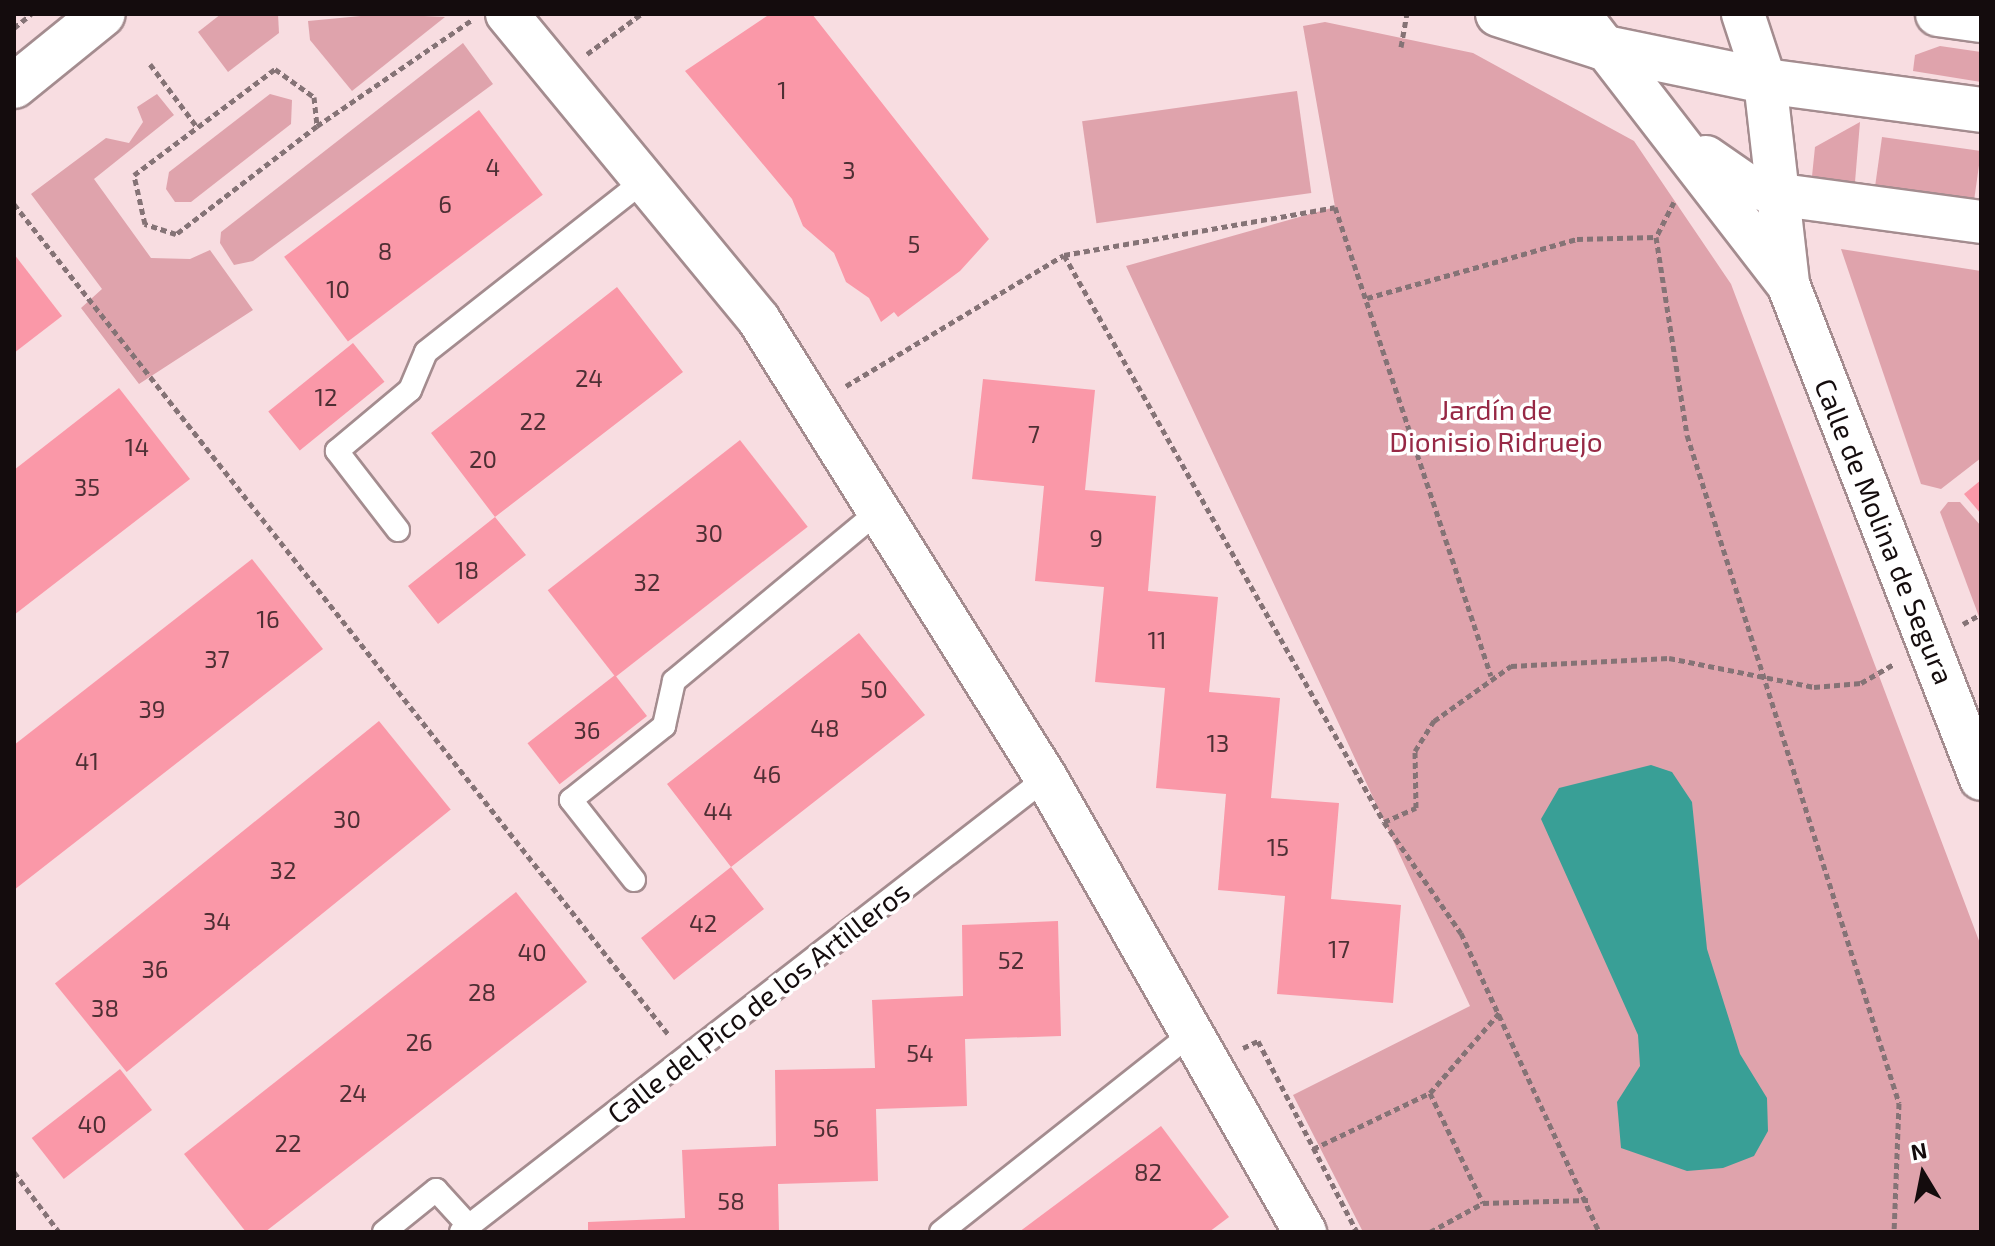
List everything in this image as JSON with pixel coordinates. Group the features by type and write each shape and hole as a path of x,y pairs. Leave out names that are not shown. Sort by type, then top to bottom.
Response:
{"main road":[{"path":"14,86 103,14"},
{"path":"1498,14 1590,31 1765,81 1981,110"},
{"path":"1938,14 1981,20"}],"street":[{"name":"Calle de Molina de Segura","path":"1743,14 1765,81 1782,195 1788,284"},
{"path":"492,16 557,75 759,320 881,509 1046,778 1204,1047 1305,1232"},
{"name":"Calle de Molina de Segura","path":"1590,31 1698,152 1788,284 1981,779"},
{"path":"1698,152 1749,156 1770,126"},
{"name":"Calle de Molina de Segura","path":"1698,152 1745,184 1782,195"},
{"path":"1782,195 1981,222"}],"lane":[{"path":"398,530 337,451 410,390 426,352 643,181"},
{"path":"634,880 571,800 664,726 674,681 881,509"},
{"name":"Calle del Pico de los Artilleros","path":"384,1232 436,1190 465,1229 1046,778"},
{"path":"941,1232 1204,1047"}],"path":[{"path":"14,28 31,14"},
{"path":"557,75 641,14"},
{"path":"1401,47 1407,14"},
{"path":"317,126 314,97 275,69 134,175 145,224 176,234 317,126 492,16"},
{"path":"150,64 197,127"},
{"path":"1698,152 1671,217 1656,237 1687,435 1899,1103 1894,1232"},
{"path":"14,204 686,1057"},
{"path":"814,406 1064,255 1335,207 1491,676"},
{"path":"1367,298 1577,239 1656,237"},
{"path":"1064,255 1384,822 1461,933 1588,1200 1599,1232"},
{"path":"1384,822 1416,808 1415,751 1434,721 1491,676 1511,666 1577,659 1669,658 1765,680 1814,687 1861,683 1930,642"},
{"path":"1313,1149 1430,1093 1499,1013"},
{"path":"1204,1047 1258,1041 1357,1232"},
{"path":"1430,1093 1483,1203"},
{"path":"14,1172 59,1232"},
{"path":"1430,1232 1483,1203 1588,1200"}],"green space":[{"path":"221,14 278,14 279,33 228,72 198,32"},
{"path":"382,14 445,17 352,91 310,40 308,21"},
{"name":"Jardín de Dionisio Ridruejo","path":"1325,22 1473,53 1634,141 1731,284 1981,946 1981,1232 1363,1232 1293,1095 1470,1006 1126,266 1335,207 1303,26"},
{"path":"463,43 493,84 253,261 234,265 220,243 221,232"},
{"path":"1940,46 1981,52 1981,82 1913,71 1915,55"},
{"path":"1297,91 1311,193 1096,223 1082,121"},
{"path":"157,94 174,115 94,179 151,258 190,259 210,250 253,310 139,384 81,308 102,289 31,194 106,138 129,143 143,122 137,107"},
{"path":"270,94 292,100 291,124 191,202 175,202 166,189 169,172"},
{"path":"1860,122 1854,194 1811,186 1815,147"},
{"path":"1882,137 1981,151 1973,208 1874,194"},
{"path":"1841,249 1981,271 1981,458 1941,489 1921,484"},
{"path":"1948,502 1960,502 1981,526 1981,622 1940,512"}],"water":[{"path":"1651,765 1672,772 1692,802 1707,949 1740,1054 1767,1098 1768,1131 1754,1156 1723,1168 1687,1171 1621,1148 1617,1102 1640,1066 1638,1035 1541,819 1559,788"}],"building":[{"path":"770,14 812,14 989,239 960,271 898,317 894,312 881,322 869,298 846,282 834,253 803,226 792,199 685,71"},
{"path":"479,110 543,195 348,341 284,257"},
{"path":"14,254 62,316 14,353"},
{"path":"617,287 683,372 495,517 431,433"},
{"path":"353,343 384,382 300,450 268,412"},
{"path":"983,379 1095,390 1085,490 1156,496 1148,591 1218,597 1209,692 1280,698 1271,798 1339,803 1331,899 1401,905 1393,1003 1277,994 1285,896 1218,890 1226,794 1156,788 1165,688 1095,682 1104,587 1035,581 1044,486 972,479"},
{"path":"119,388 190,479 14,615 14,470"},
{"path":"740,440 808,527 615,677 548,590"},
{"path":"1981,480 1981,514 1964,494"},
{"path":"495,517 526,555 438,624 408,586"},
{"path":"252,559 323,649 14,890 14,745"},
{"path":"859,633 925,715 731,867 667,784"},
{"path":"615,675 647,716 560,784 528,743"},
{"path":"379,721 451,810 127,1072 55,983"},
{"path":"731,867 764,909 674,980 641,938"},
{"path":"516,892 587,982 265,1232 246,1232 184,1154"},
{"path":"1058,921 1061,1036 965,1039 967,1106 876,1109 878,1181 778,1184 779,1232 588,1232 588,1222 685,1218 682,1150 776,1146 775,1070 875,1068 872,1000 963,996 962,925"},
{"path":"120,1069 152,1110 64,1179 32,1138"},
{"path":"1161,1126 1229,1217 1209,1232 1019,1232"}]}
